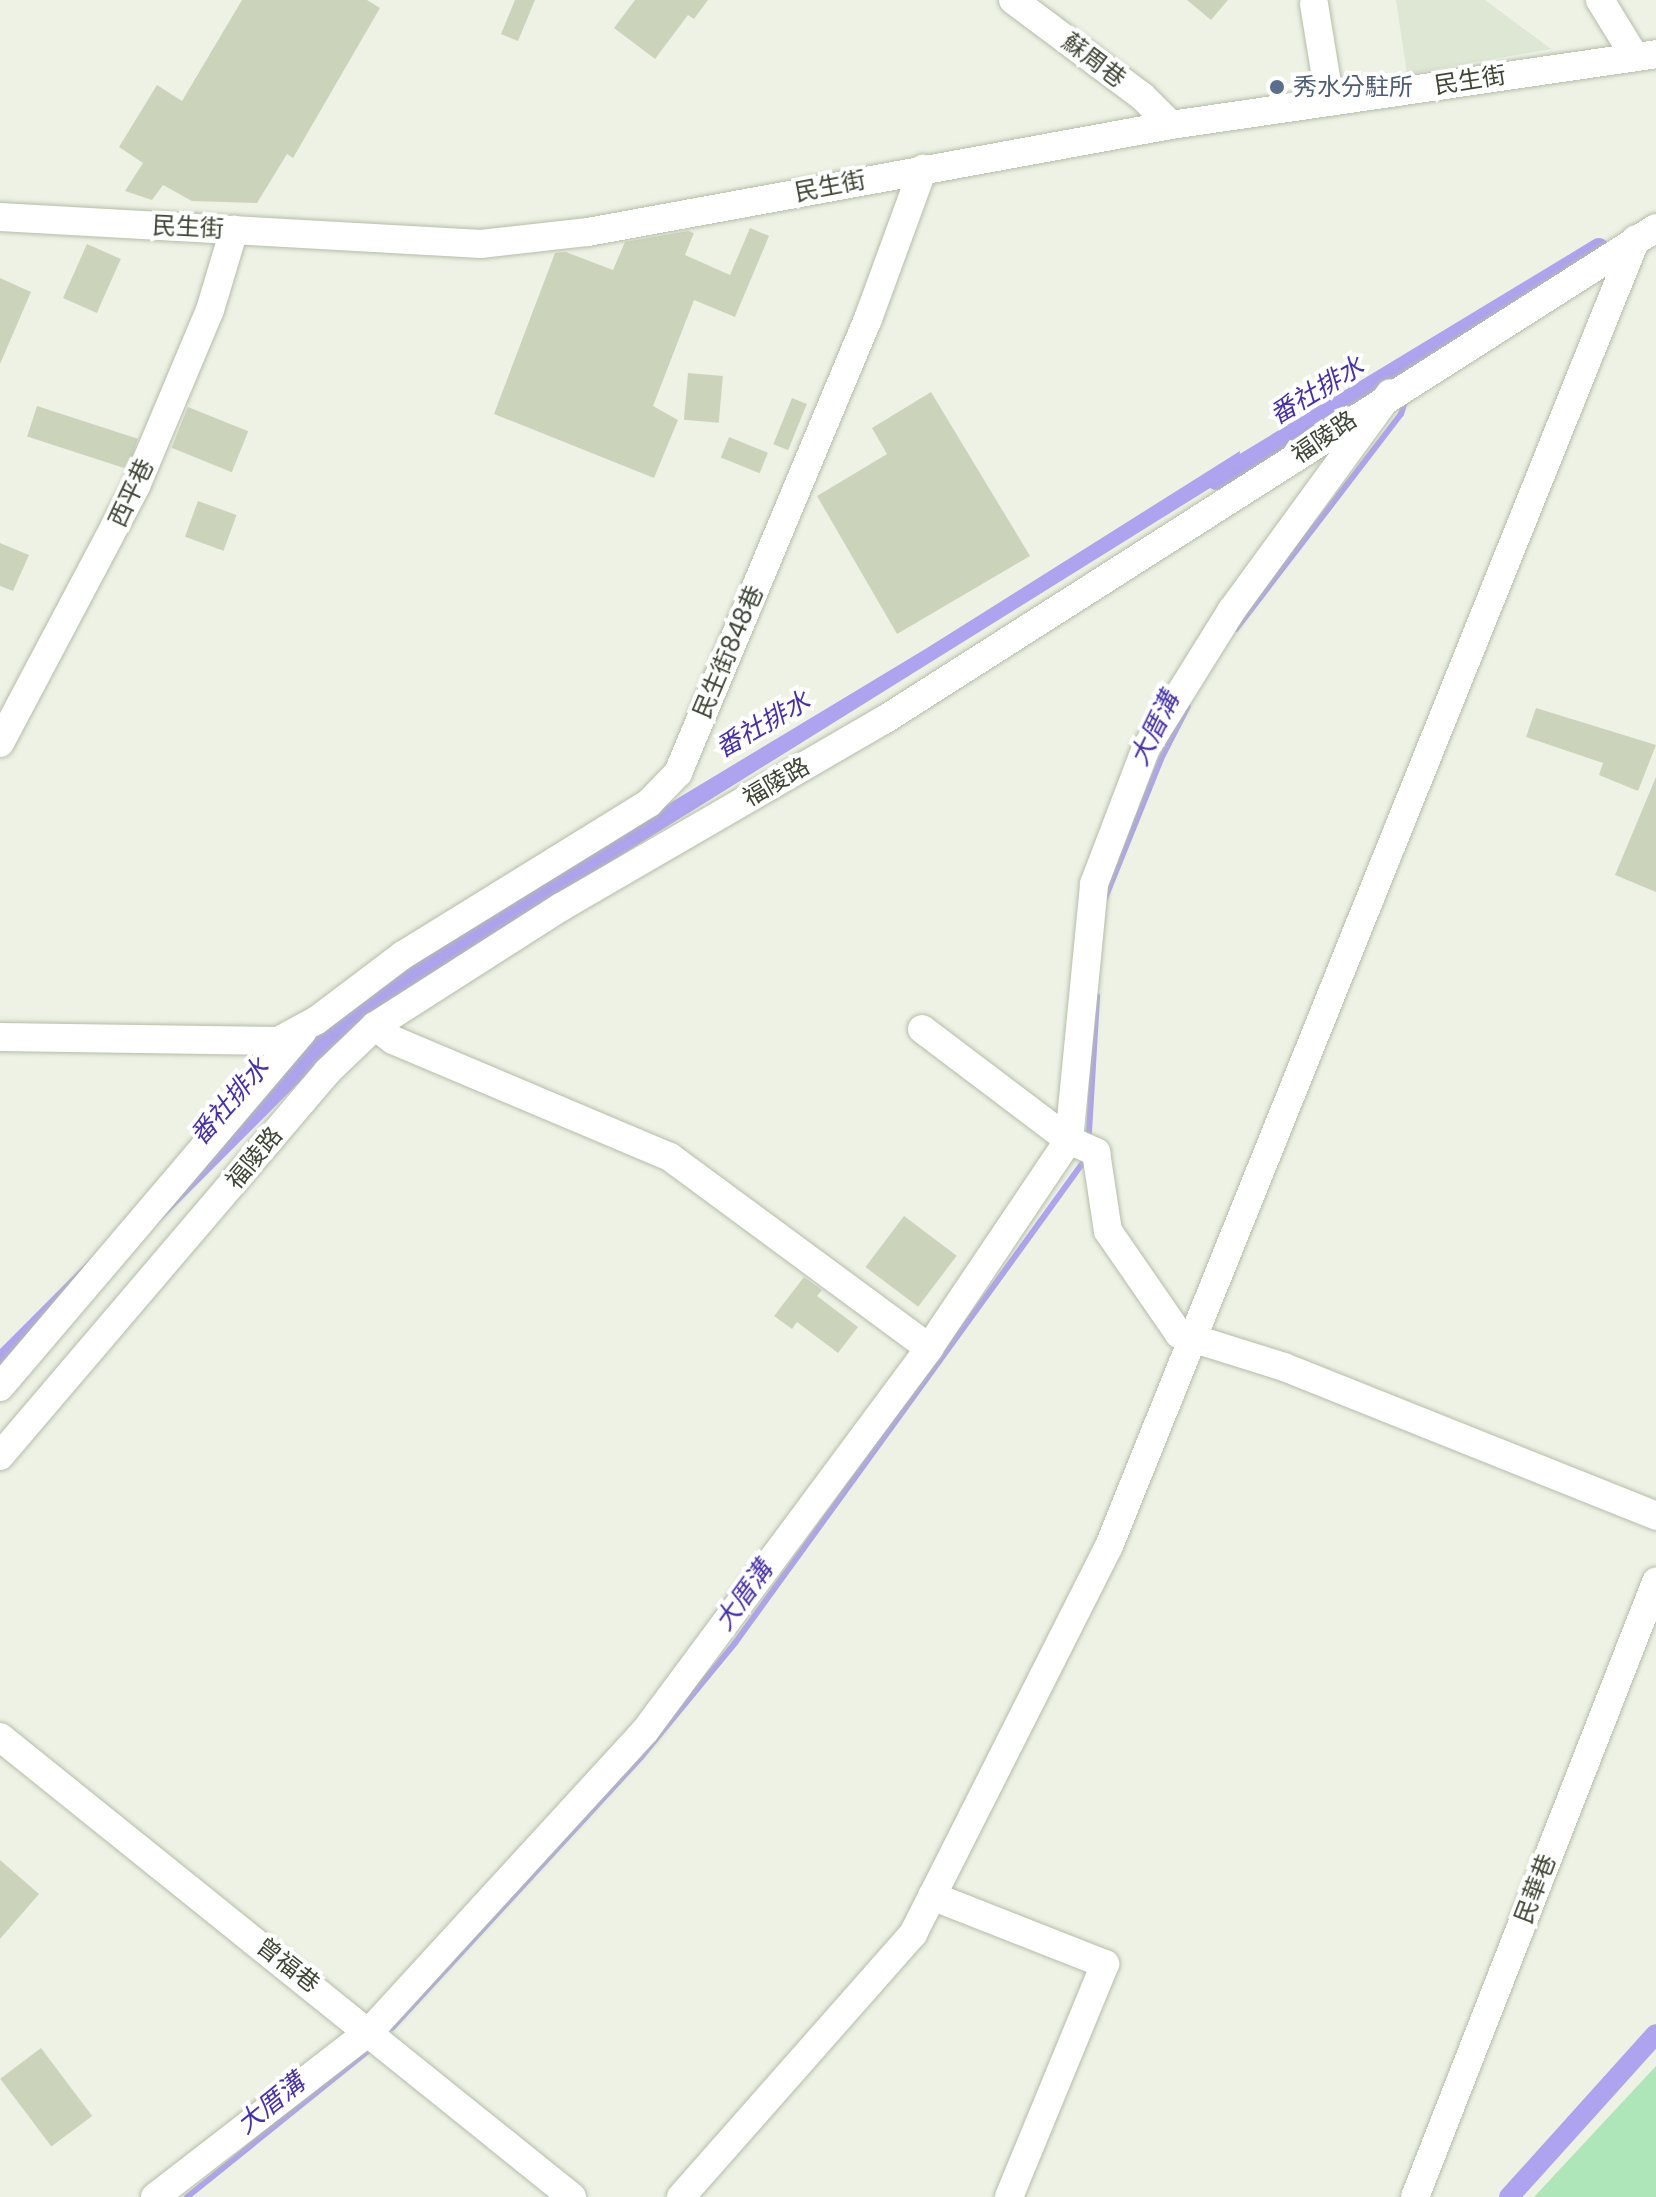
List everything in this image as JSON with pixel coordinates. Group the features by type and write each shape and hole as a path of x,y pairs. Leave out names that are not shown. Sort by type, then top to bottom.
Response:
{"street":[{"name":"蘇周巷","path":"1013,0 1142,96 1171,125"},
{"path":"1600,0 1646,56"},
{"path":"1314,4 1330,102"},
{"name":"民生街","path":"0,217 481,244 588,232 1171,125 1646,56"},
{"name":"民生街848巷","path":"313,1022 403,955 649,803 678,773 868,319 923,169"},
{"name":"西平巷","path":"0,743 136,486 210,310 234,230"},
{"path":"681,2197 913,1934 1109,1546 1192,1350 1192,1337 1646,233"},
{"name":"福陵路","path":"0,1456 348,1050 375,1026 561,907 884,720 1213,512 1390,393 1646,233"},
{"path":"155,2197 370,2031 645,1731 929,1348 1069,1140 1094,884 1146,748 1232,610 1390,393"},
{"path":"0,1037 278,1041 313,1022"},
{"path":"313,1022 348,1050"},
{"path":"0,1387 313,1022"},
{"path":"375,1026 393,1040 670,1157 929,1348"},
{"path":"922,1029 1069,1140 1096,1152 1108,1231 1179,1334 1284,1367 1656,1516"},
{"name":"民華巷","path":"1415,2197 1656,1582"},
{"name":"曾福巷","path":"0,1737 370,2031 566,2195"},
{"path":"932,1896 1105,1964 1009,2197"}],"shaded area":[{"path":"1396,0 1485,0 1551,49 1407,74"},
{"path":"1240,451 1239,470 477,945 347,1032 333,1019 471,923 927,648"},
{"path":"315,1034 331,1050 0,1382 0,1349"}],"green space":[{"path":"1656,2066 1656,2197 1534,2197"}],"building":[{"path":"242,0 367,0 380,8 293,158 287,154 257,203 192,201 163,185 152,200 125,191 143,163 119,147 157,85 182,101"},
{"path":"515,0 535,0 518,41 501,34"},
{"path":"635,0 708,0 694,19 688,15 655,59 614,28"},
{"path":"1187,0 1228,0 1211,20"},
{"path":"750,228 769,236 735,317 694,300 653,406 678,420 654,478 494,414 555,253 566,252 613,270 625,242 688,231 694,233 685,255 730,275"},
{"path":"87,244 121,259 97,313 63,298"},
{"path":"0,278 31,292 0,364"},
{"path":"688,373 723,376 719,423 684,420"},
{"path":"931,392 1030,556 897,634 817,496 887,454 872,428"},
{"path":"792,398 807,404 788,450 773,444"},
{"path":"37,406 138,439 128,469 27,436"},
{"path":"188,407 248,431 232,472 172,448"},
{"path":"729,437 768,453 760,473 721,457"},
{"path":"198,501 237,515 224,551 185,537"},
{"path":"0,543 29,555 13,591 0,586"},
{"path":"1536,708 1656,745 1638,791 1599,775 1603,763 1526,737"},
{"path":"1656,777 1656,892 1615,875"},
{"path":"904,1216 957,1256 918,1307 865,1267"},
{"path":"804,1277 822,1290 817,1296 858,1327 838,1353 797,1322 792,1329 774,1316"},
{"path":"0,1860 39,1894 0,1939"},
{"path":"41,2048 92,2116 51,2147 0,2079"}],"waterway":[{"name":"番社排水","path":"1216,480 1599,248"},
{"name":"大厝溝","path":"1236,629 1401,414 1405,402"},
{"name":"大厝溝","path":"1104,901 1161,759 1188,706"},
{"name":"大厝溝","path":"1089,1132 1097,996"},
{"name":"番社排水","path":"301,1060 360,1012"},
{"name":"大厝溝","path":"392,2028 641,1757 735,1643 1087,1157"},
{"path":"1509,2197 1656,2034"},
{"name":"大厝溝","path":"187,2197 374,2046"}],"place":[{"name":"秀水分駐所","path":"1277,87"}]}
